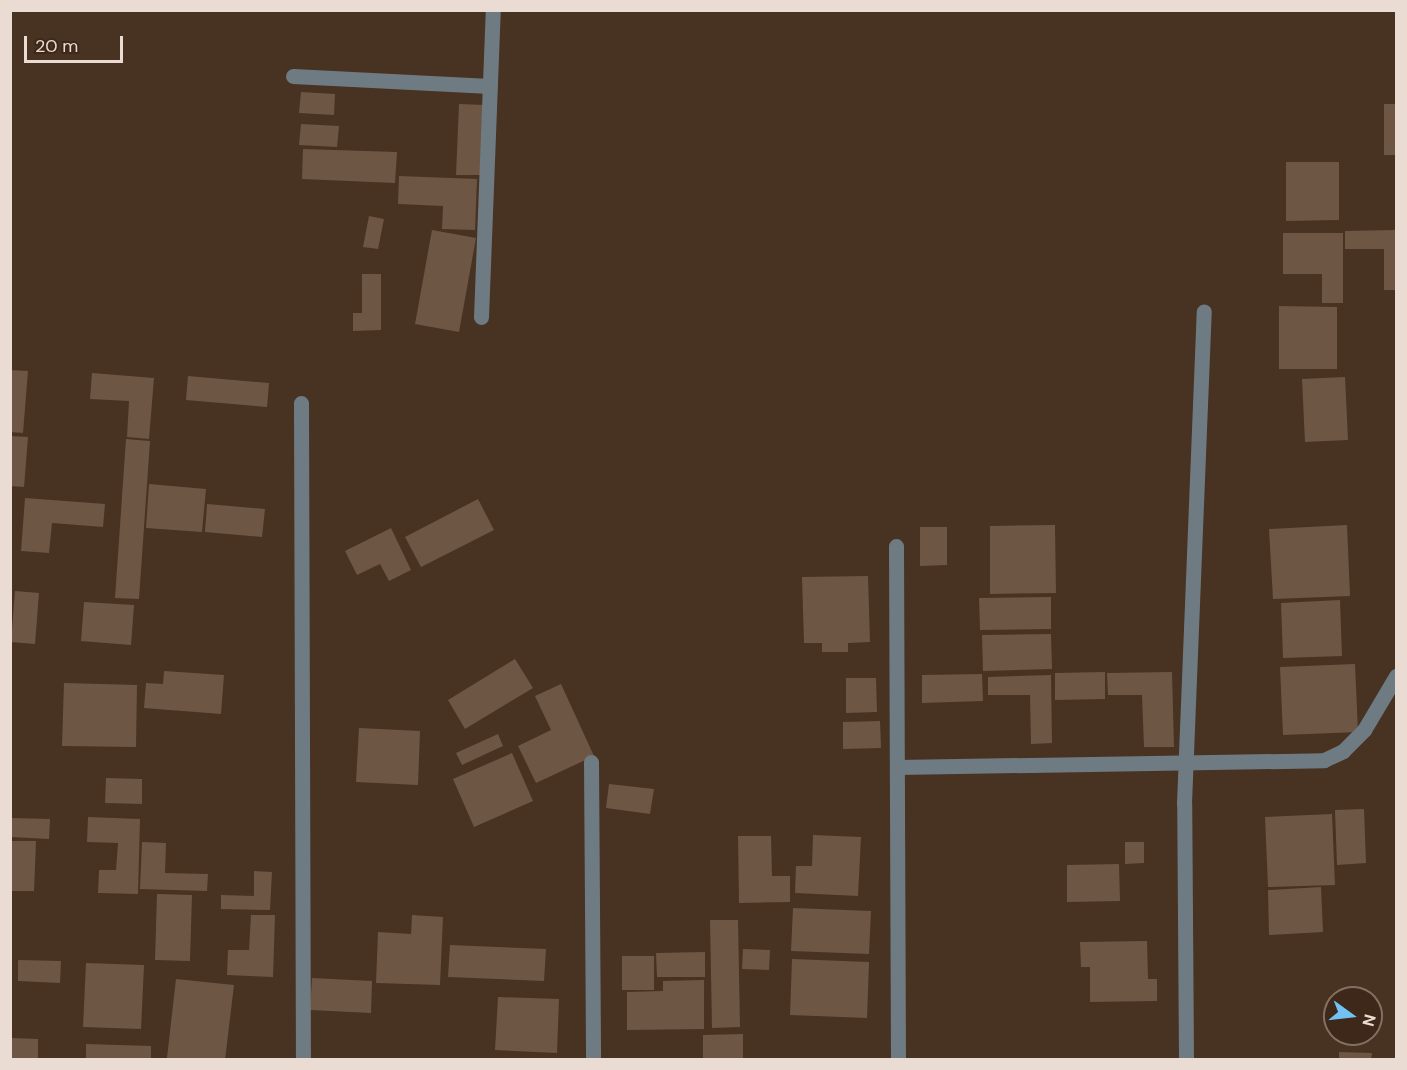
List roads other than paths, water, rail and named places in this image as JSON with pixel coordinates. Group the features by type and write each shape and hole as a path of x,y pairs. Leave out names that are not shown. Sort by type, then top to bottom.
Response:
{"street":[{"path":"481,316 493,10"},
{"path":"293,76 490,86"},
{"path":"1186,1059 1187,765 1204,311"},
{"path":"301,403 303,1059"},
{"path":"896,546 898,1059"},
{"path":"897,767 1187,765 1324,760 1343,751 1364,730 1396,676"},
{"path":"591,762 593,1059"}]}
